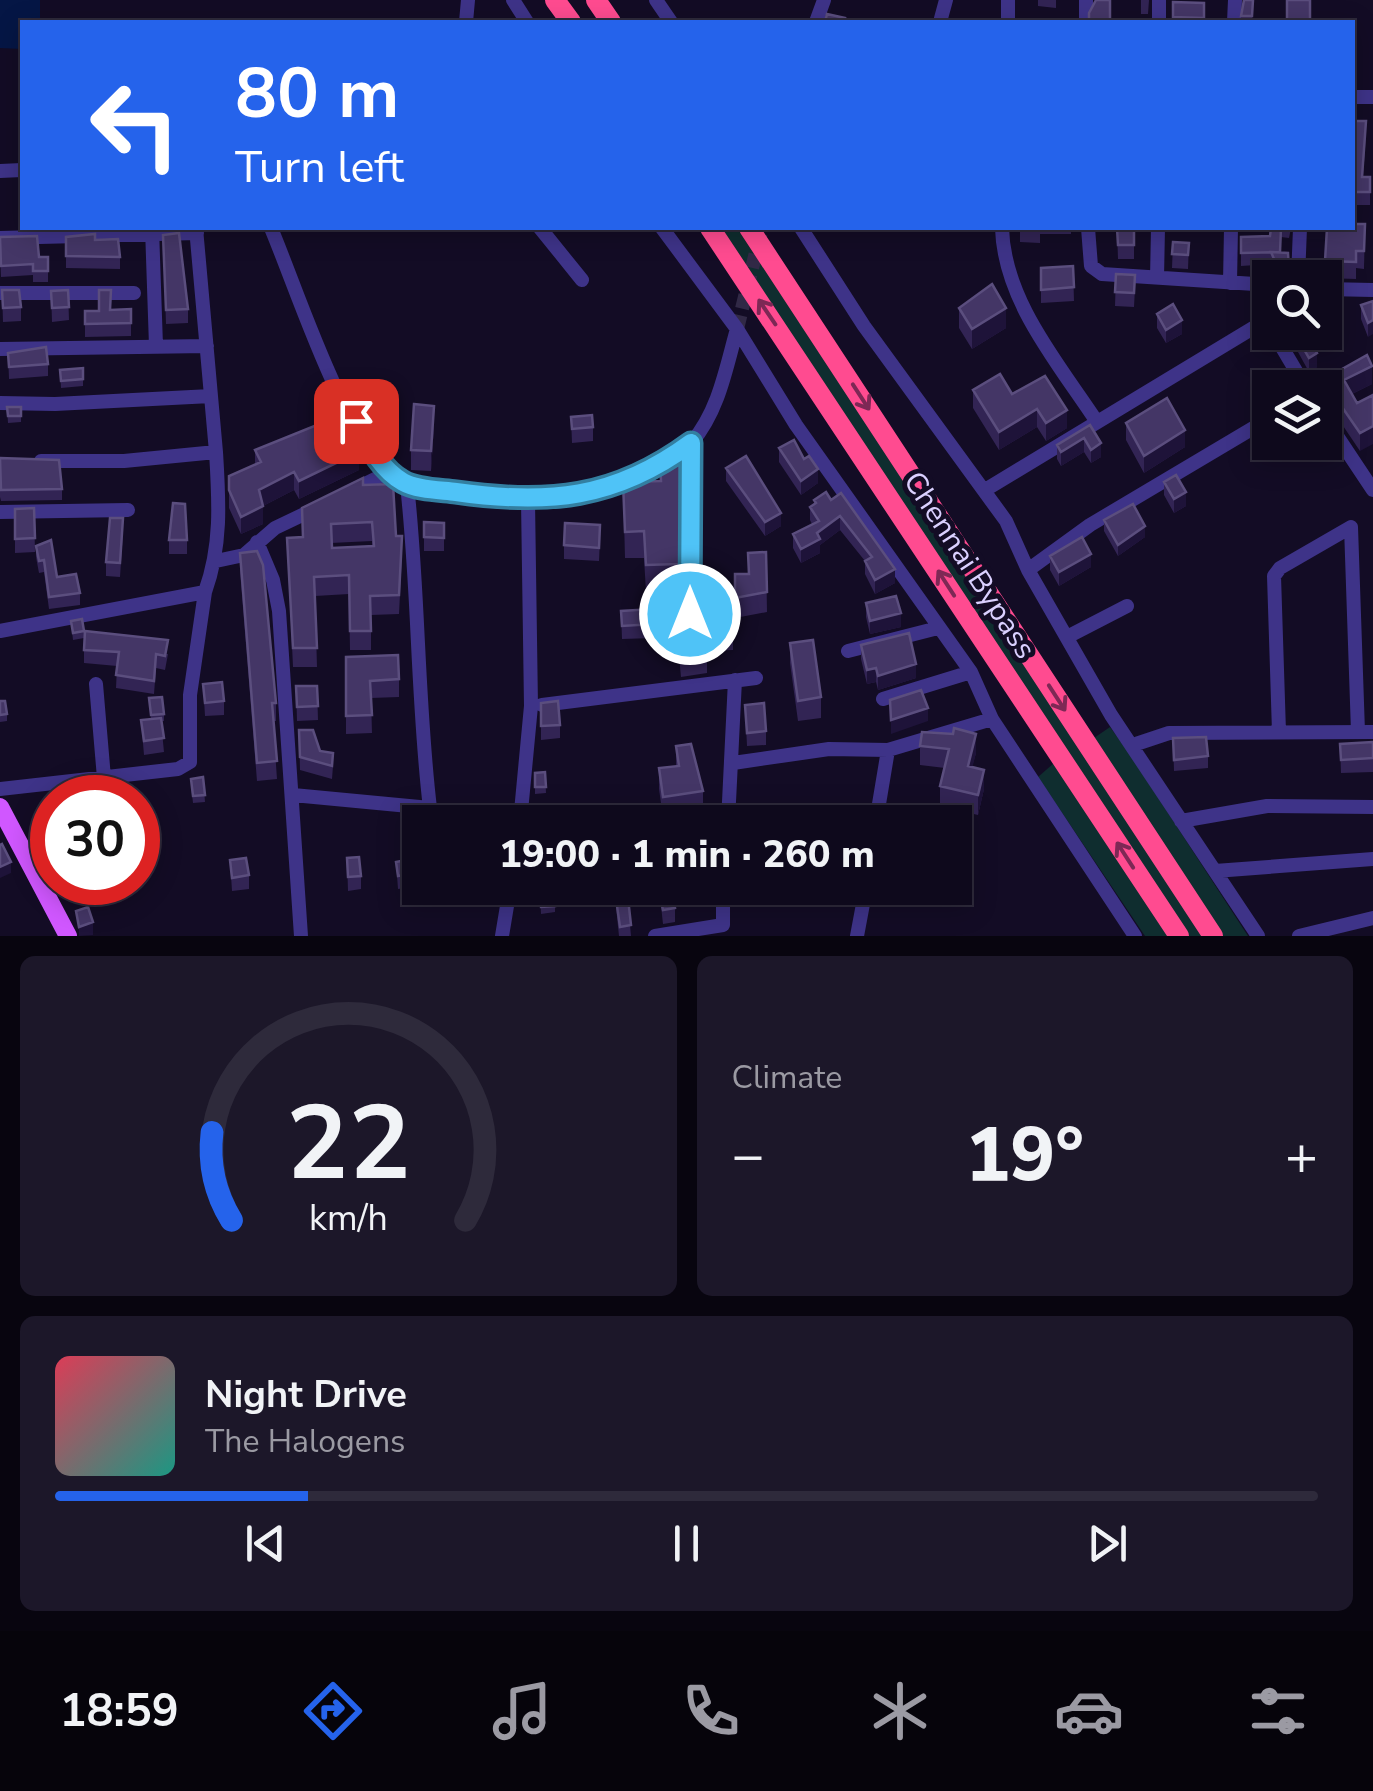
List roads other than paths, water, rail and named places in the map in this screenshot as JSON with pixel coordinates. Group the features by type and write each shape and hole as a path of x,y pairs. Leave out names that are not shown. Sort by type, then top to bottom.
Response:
{"highway":[{"name":"Chennai Bypass","path":"711,230 1179,936"},
{"name":"Chennai Bypass","path":"750,230 1212,936"}],"main road":[{"path":"3,819 68,936"}],"street":[{"path":"0,238 196,230 220,510 216,561 204,592 190,694 190,762 178,768 126,775"},
{"path":"272,230 342,397 389,472 406,484 528,502 624,483 646,474 691,443 715,406 737,330"},
{"path":"542,230 582,280"},
{"path":"663,230 737,330 796,425 970,672 992,720 1134,936"},
{"path":"802,230 864,326 1006,521 1066,638 1258,936"},
{"path":"1002,230 1006,262 1032,322 1097,422"},
{"path":"1088,230 1088,256 1096,271 1252,284"},
{"path":"1158,230 1158,278"},
{"path":"1230,283 1231,230"},
{"path":"1299,260 1300,230"},
{"path":"152,232 156,346"},
{"path":"1342,289 1373,290"},
{"path":"0,293 134,293"},
{"path":"985,490 1252,329"},
{"path":"0,349 207,346"},
{"path":"0,403 211,396"},
{"path":"1028,570 1090,525 1252,429"},
{"path":"690,614 691,443"},
{"path":"1342,444 1373,490"},
{"path":"18,460 124,461 216,452"},
{"path":"216,561 244,554 275,528 389,472"},
{"path":"406,484 418,588 420,739 430,805"},
{"path":"522,805 531,706 528,502"},
{"path":"0,512 128,510"},
{"path":"1134,745 1169,733 1365,732 1351,527 1280,568 1274,576 1279,732"},
{"path":"257,542 279,610 301,936"},
{"path":"0,631 204,592"},
{"path":"1066,638 1126,606"},
{"path":"848,651 938,628"},
{"path":"883,698 970,672"},
{"path":"531,706 756,678"},
{"path":"729,805 735,680"},
{"path":"96,684 104,775"},
{"path":"733,763 829,750 888,750 992,720"},
{"path":"879,805 888,750"},
{"path":"0,790 30,787"},
{"path":"293,795 402,805"},
{"path":"1181,821 1267,806 1373,807"},
{"path":"1215,871 1373,859"},
{"path":"502,936 507,905"},
{"path":"857,936 863,905"},
{"path":"1299,936 1373,918"},
{"path":"654,936 723,930"}],"water":[{"path":"0,0 40,0 40,20 20,20 20,49 0,48"}],"tunnel":[{"path":"737,329 762,230"}]}
